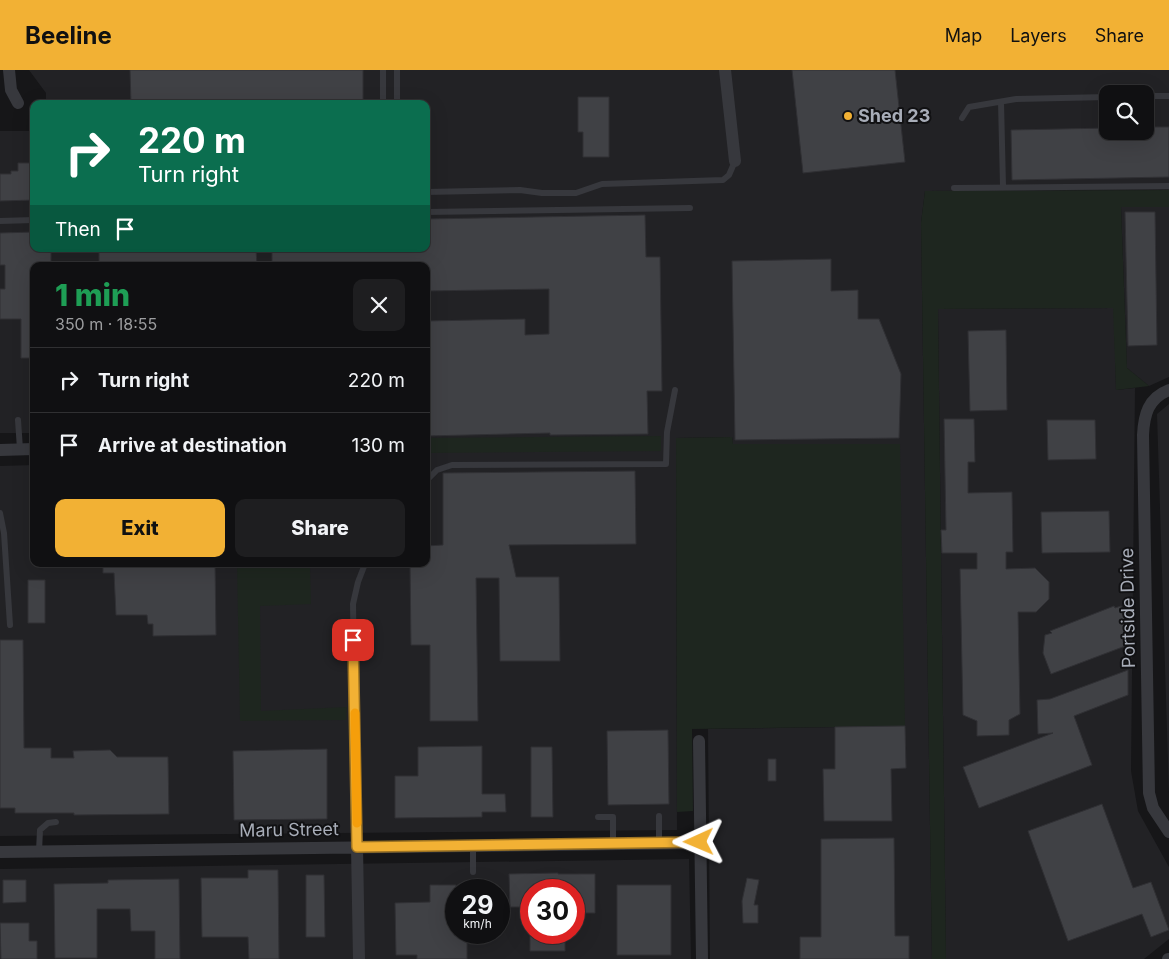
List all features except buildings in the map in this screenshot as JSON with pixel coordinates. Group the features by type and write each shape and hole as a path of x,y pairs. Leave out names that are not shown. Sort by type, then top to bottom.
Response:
{"street":[{"path":"9,70 11,90 18,104"},
{"path":"725,70 735,161"},
{"name":"Portside Drive","path":"1169,390 1158,396 1148,407 1144,417 1143,435 1150,794 1153,808 1169,832"},
{"path":"0,450 30,449"},
{"path":"699,741 702,959"},
{"name":"Maru Street","path":"0,852 699,842"},
{"path":"357,847 359,959"}],"lane":[{"path":"383,70 383,100"},
{"path":"397,70 398,100"},
{"path":"1154,96 1169,96"},
{"path":"962,118 969,107 1016,99 1099,97"},
{"path":"1001,102 1003,186"},
{"path":"430,192 520,190 542,194 576,193 602,184 723,180 729,175 735,161"},
{"path":"954,188 1003,186 1169,186"},
{"path":"430,212 690,208"},
{"path":"0,221 30,220"},
{"path":"430,477 437,470 452,465 666,464 667,432 675,390"},
{"path":"18,420 20,449"},
{"path":"0,513 10,625"},
{"path":"357,847 353,604 364,567"},
{"path":"598,816 613,817 613,844"},
{"path":"659,816 659,843"},
{"path":"39,851 40,830 48,823 56,822"},
{"path":"473,846 473,872"}],"shaded area":[{"path":"29,70 1169,70 1169,190 925,191 921,223 932,959 710,959 708,729 905,726 733,444 732,437 676,438 677,830 0,836 0,466 30,465 30,567 430,567 430,262 30,262 30,433 0,433 0,131 30,131 30,252 430,252 430,100 46,100 46,93"},
{"path":"1169,190 1169,207 1121,207 1127,368 1149,386 1116,390 1113,308 938,309 946,959 932,959 921,223 925,191"},
{"path":"1121,207 1169,207 1169,377 1149,386 1127,368"},
{"path":"1114,308 1116,390 1135,388 1131,771 1138,811 1169,867 1169,939 1144,959 946,959 938,309"},
{"path":"1169,404 1169,793 1157,414"},
{"path":"661,436 661,451 430,453 430,438"},
{"path":"732,437 733,444 900,444 905,726 692,729 693,811 677,812 676,438"},
{"path":"237,567 310,567 311,604 260,606 261,711 347,707 346,720 240,721"},
{"path":"689,859 691,959 0,959 0,869"}],"slow traffic":[{"path":"355,713 357,823"}],"place":[{"name":"Shed 23","path":"848,116"}],"route":[{"path":"353,640 357,847 699,842"}]}
